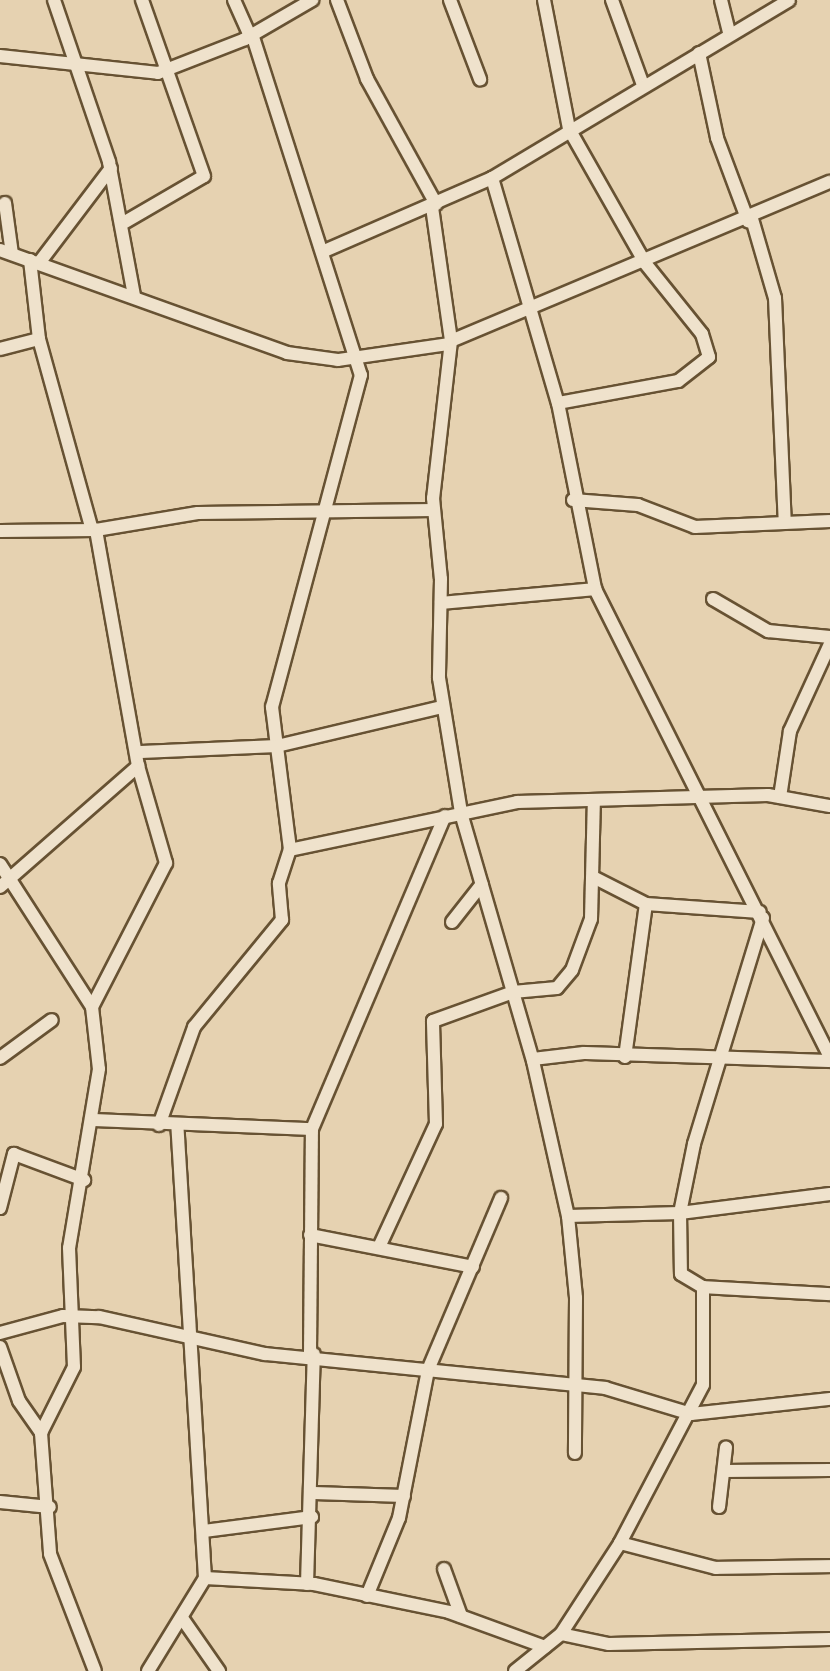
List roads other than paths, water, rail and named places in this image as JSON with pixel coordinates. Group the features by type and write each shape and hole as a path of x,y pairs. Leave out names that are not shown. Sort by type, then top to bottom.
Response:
{"street":[{"path":"54,0 81,64 111,168 125,222 134,295"},
{"path":"125,222 204,176 142,0"},
{"path":"159,1125 194,1027 282,920 279,883 290,850 272,707 326,515 361,375 324,251 251,35 234,0"},
{"path":"0,56 165,70 251,35 312,0"},
{"path":"337,0 380,106 434,205 450,342 434,510 441,603 442,707 461,813 533,1059 568,1216 576,1385 575,1453"},
{"path":"450,0 480,79"},
{"path":"544,0 569,129 645,263 702,334 708,364 636,393 558,403"},
{"path":"612,0 643,85"},
{"path":"721,0 730,35"},
{"path":"324,251 492,178 569,129 789,0"},
{"path":"699,53 717,138 750,220 775,298 785,523"},
{"path":"92,1007 166,863 138,766 141,752 94,530 39,339 34,261 111,168"},
{"path":"492,178 558,403 573,500 595,589 698,797 824,1028 830,1059 533,1059"},
{"path":"5,203 6,252 134,295 287,353 358,357 450,342 529,307 750,220 830,182"},
{"path":"0,349 39,339"},
{"path":"573,500 638,505 695,527 830,521"},
{"path":"0,531 94,530 198,513 326,515 434,510"},
{"path":"441,603 595,589"},
{"path":"713,599 768,631 830,637"},
{"path":"780,797 790,731 830,644"},
{"path":"141,752 277,746 442,707"},
{"path":"3,884 138,766"},
{"path":"290,850 461,813 594,800 780,797 830,806"},
{"path":"380,1245 436,1124 433,1021 513,992 557,988 572,970 595,878 594,800"},
{"path":"307,1584 314,1493 310,1235 312,1129 445,816"},
{"path":"0,864 3,884 92,1007 99,1069 84,1180 69,1248 69,1315 74,1367 41,1433"},
{"path":"595,878 646,904 761,915"},
{"path":"452,922 482,884"},
{"path":"625,1057 646,904"},
{"path":"761,915 713,1061 680,1213 681,1274 703,1287 830,1294"},
{"path":"1,1055 52,1020"},
{"path":"94,1120 312,1129"},
{"path":"148,1671 205,1578 177,1125"},
{"path":"0,1208 14,1154 84,1180"},
{"path":"568,1216 680,1213 830,1194"},
{"path":"367,1596 404,1496 428,1370 501,1198"},
{"path":"310,1235 380,1245 473,1267"},
{"path":"515,1671 561,1634 620,1543 638,1495 691,1414 703,1385 703,1287"},
{"path":"0,1333 69,1315 265,1354 312,1354 576,1385 691,1414 830,1399"},
{"path":"0,1347 4,1368 41,1433 50,1507 50,1554 61,1597 95,1671"},
{"path":"719,1507 726,1447"},
{"path":"724,1471 830,1470"},
{"path":"314,1493 404,1496"},
{"path":"0,1502 50,1507"},
{"path":"204,1531 312,1517"},
{"path":"620,1543 716,1568 830,1566"},
{"path":"444,1569 461,1616"},
{"path":"205,1578 307,1584 367,1596 461,1616 545,1647"},
{"path":"182,1618 219,1671"},
{"path":"561,1634 609,1644 830,1639"}]}
